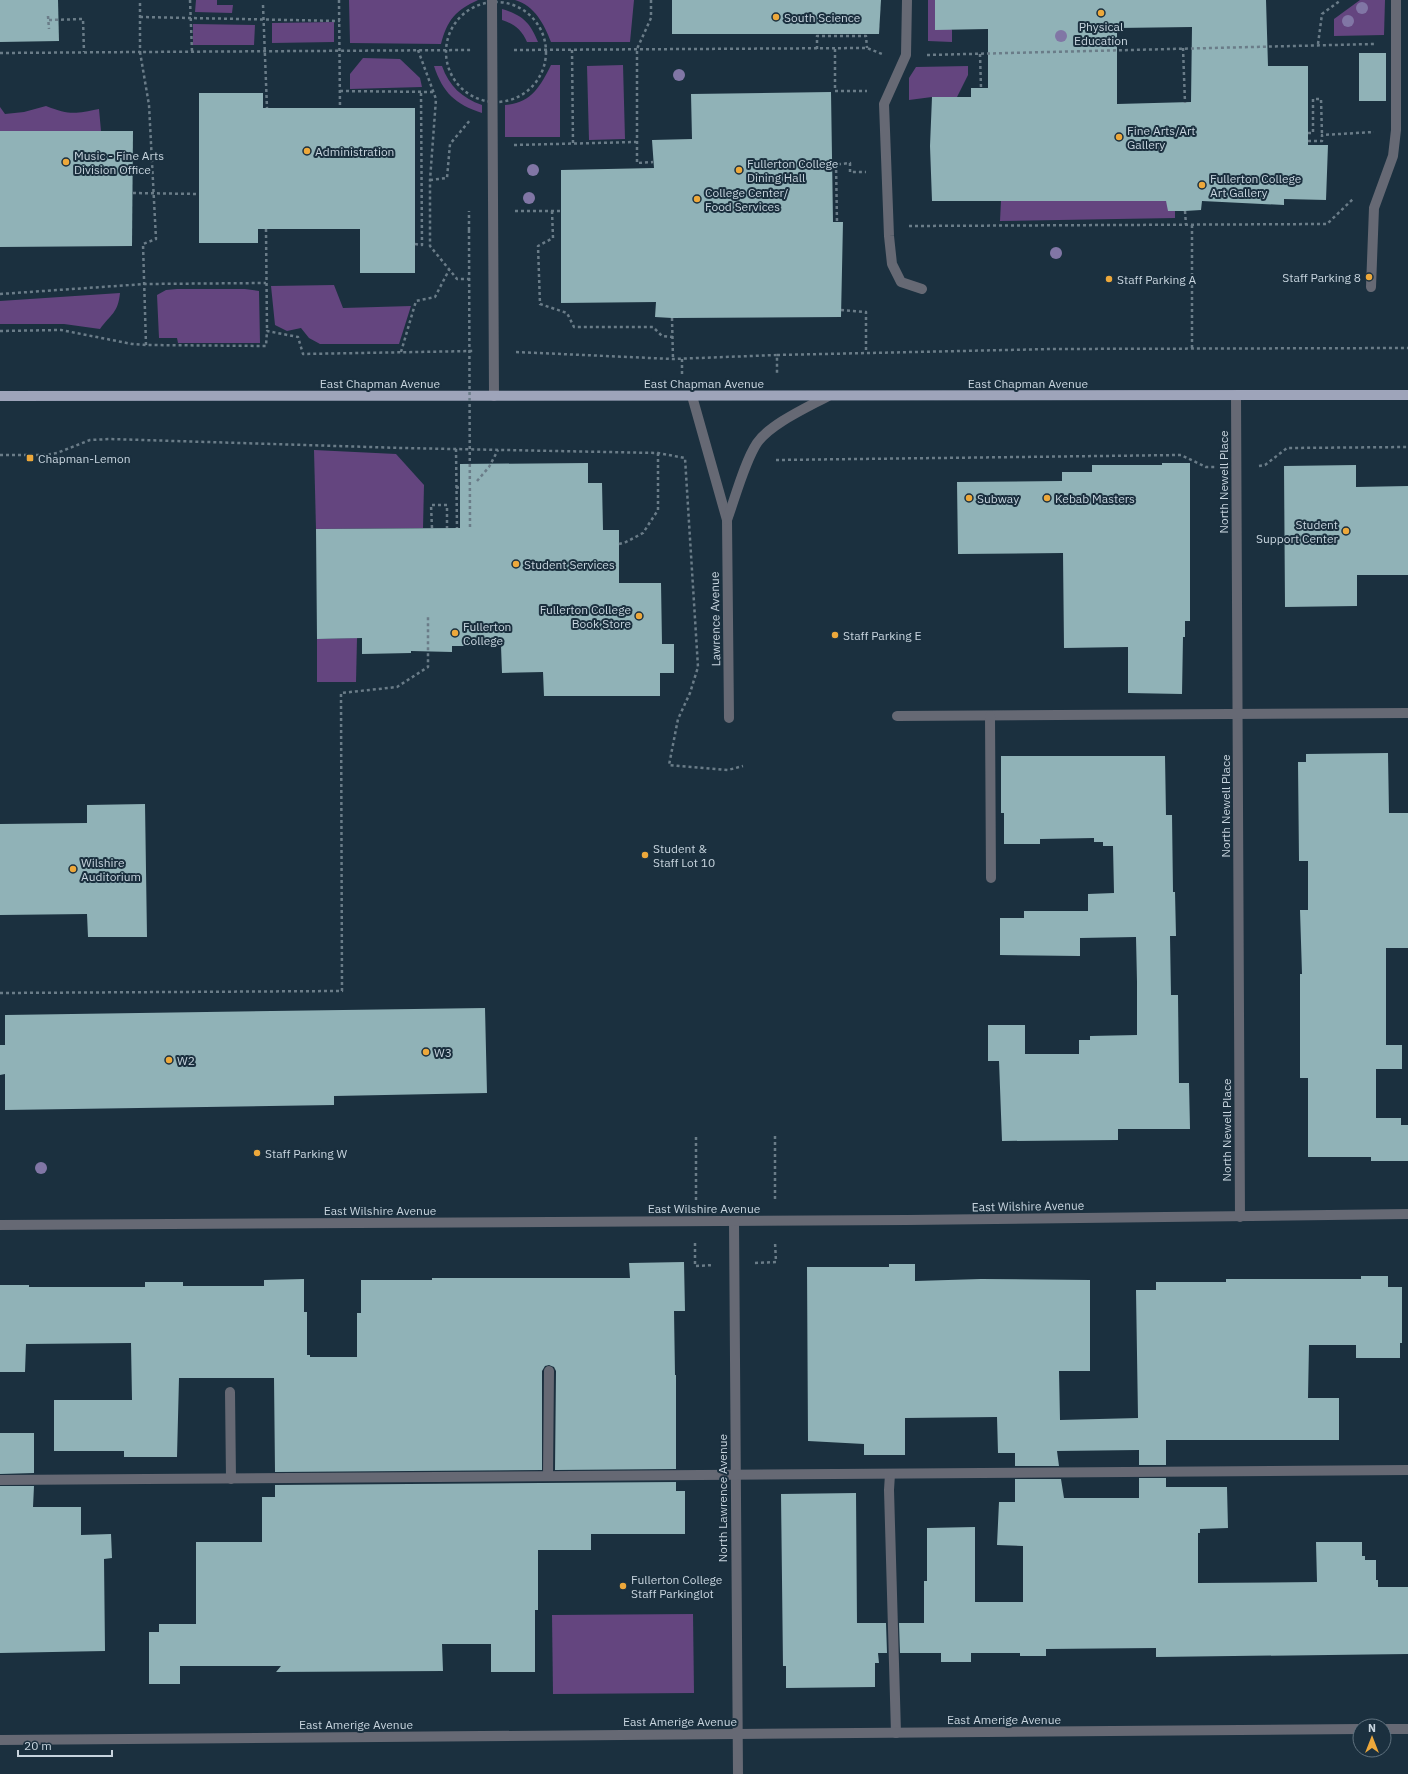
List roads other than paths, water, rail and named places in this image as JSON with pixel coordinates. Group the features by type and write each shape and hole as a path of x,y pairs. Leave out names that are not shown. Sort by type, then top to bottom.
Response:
{"main road":[{"name":"East Chapman Avenue","path":"0,396 1408,395"}],"street":[{"path":"492,0 494,396"},
{"path":"907,0 906,55 884,104 889,236 892,264 901,282 922,289"},
{"path":"1371,287 1374,208 1393,156 1396,130 1396,0"},
{"name":"Lawrence Avenue","path":"692,396 727,520 729,718"},
{"name":"Lawrence Avenue","path":"727,520 750,457 758,442 777,425 828,396"},
{"name":"North Newell Place","path":"1236,396 1240,1217"},
{"path":"897,716 1408,713"},
{"path":"990,716 991,878"},
{"name":"East Wilshire Avenue","path":"0,1225 734,1221 1240,1217 1408,1214"},
{"name":"North Lawrence Avenue","path":"734,1221 738,1774"},
{"path":"548,1476 549,1370"},
{"path":"230,1392 231,1479"},
{"path":"0,1480 1408,1470"},
{"path":"890,1474 889,1490 896,1733"},
{"name":"East Amerige Avenue","path":"0,1740 1352,1729"},
{"path":"1392,1729 1408,1729"}],"place":[{"name":"Physical Education","path":"1101,13"},
{"name":"South Science","path":"776,17"},
{"name":"Fine Arts/Art Gallery","path":"1119,137"},
{"name":"Administration","path":"307,151"},
{"name":"Music - Fine Arts Division Office","path":"66,162"},
{"name":"Fullerton College Dining Hall","path":"739,170"},
{"name":"Fullerton College Art Gallery","path":"1202,185"},
{"name":"College Center/ Food Services","path":"697,199"},
{"name":"Staff Parking 8","path":"1369,277"},
{"name":"Staff Parking A","path":"1109,279"},
{"name":"Chapman-Lemon","path":"30,458"},
{"name":"Subway","path":"969,498"},
{"name":"Kebab Masters","path":"1047,498"},
{"name":"Student Support Center","path":"1346,531"},
{"name":"Student Services","path":"516,564"},
{"name":"Fullerton College Book Store","path":"639,616"},
{"name":"Fullerton College","path":"455,633"},
{"name":"Staff Parking E","path":"835,635"},
{"name":"Student & Staff Lot 10","path":"645,855"},
{"name":"Wilshire Auditorium","path":"73,869"},
{"name":"W3","path":"426,1052"},
{"name":"W2","path":"169,1060"},
{"name":"Staff Parking W","path":"257,1153"},
{"name":"Fullerton College Staff Parkinglot","path":"623,1586"}]}
